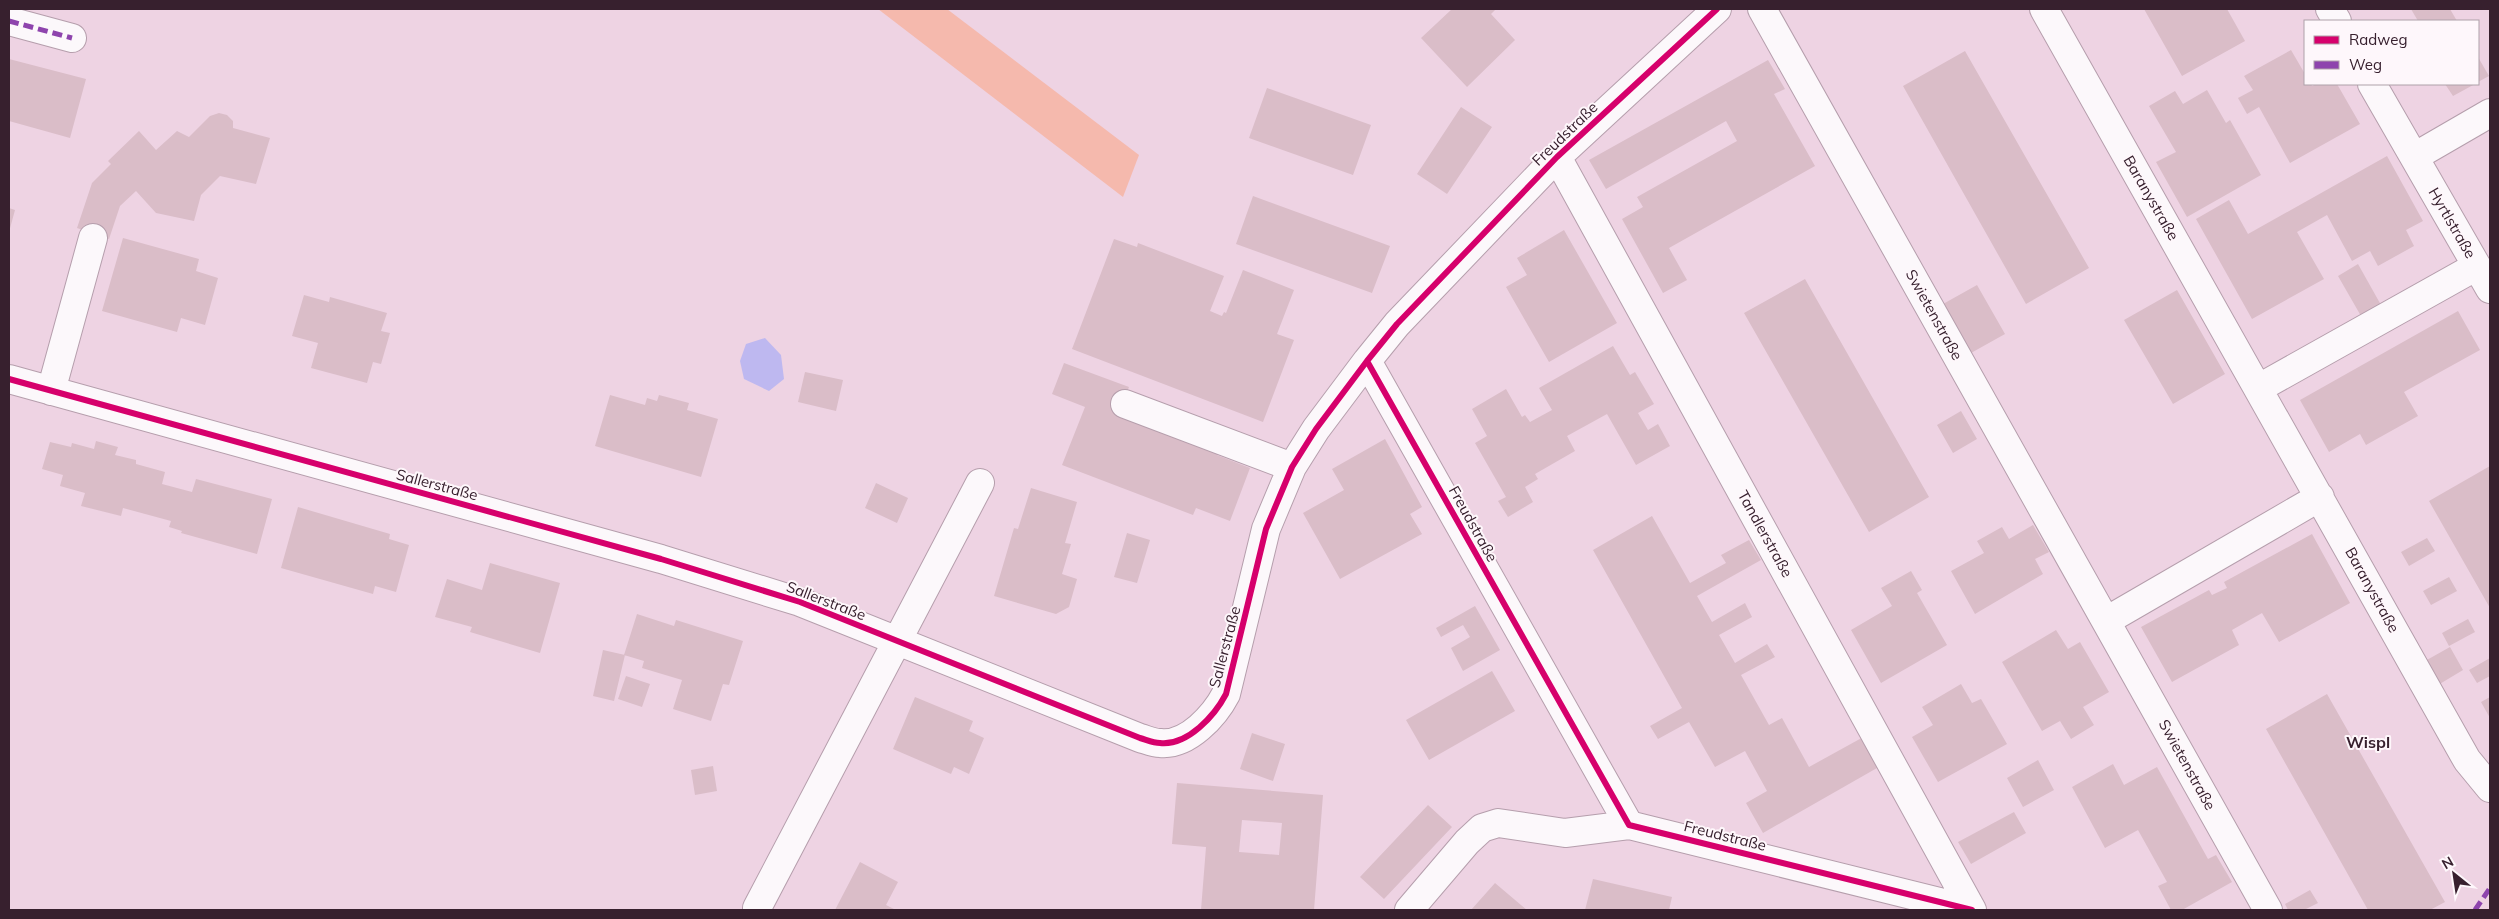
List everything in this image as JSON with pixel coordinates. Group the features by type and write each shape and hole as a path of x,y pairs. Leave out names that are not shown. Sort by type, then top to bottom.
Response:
{"street":[{"name":"Freudstraße","path":"1718,9 1557,158 1397,324 1367,361 1629,826 1972,910"},
{"name":"Swietenstraße","path":"1762,9 2268,910"},
{"name":"Baranystraße","path":"2044,9 2259,388 2466,760 2490,788"},
{"path":"2330,9 2336,20"},
{"path":"9,21 72,38"},
{"name":"Hyrtlstraße","path":"2373,85 2490,289"},
{"path":"2414,157 2490,113"},
{"name":"Tandlerstraße","path":"1557,158 1972,910"},
{"path":"51,391 93,238"},
{"path":"2259,388 2477,266"},
{"name":"Sallerstraße","path":"9,379 661,559 800,602 898,643 1140,738 1161,744 1184,738 1216,713 1226,694 1266,529 1292,467 1316,429 1367,361"},
{"path":"1125,404 1292,467"},
{"path":"757,908 898,643 980,482"},
{"path":"2106,621 2320,497"},
{"path":"1409,910 1467,842 1482,828 1498,823 1565,833 1629,826"}],"shaded area":[{"path":"878,9 947,9 1139,155 1123,197"},
{"path":"765,338 781,355 784,379 769,391 744,379 740,361 746,344"}],"building":[{"path":"1452,9 1496,9 1491,14 1515,40 1467,87 1421,38"},
{"path":"2144,9 2227,9 2245,41 2182,76"},
{"path":"2411,9 2450,9 2456,20 2417,20"},
{"path":"2291,50 2304,72 2304,85 2338,85 2360,124 2290,163 2259,107 2247,114 2238,98 2253,90 2244,76"},
{"path":"1965,51 2089,268 2026,304 1903,86"},
{"path":"9,59 86,79 70,138 9,121"},
{"path":"2479,59 2489,76 2479,81"},
{"path":"1768,60 1785,89 1774,94 1815,166 1669,248 1687,280 1663,293 1622,219 1643,207 1637,197 1737,141 1726,121 1606,189 1589,160"},
{"path":"2446,85 2473,85 2453,96"},
{"path":"1267,88 1371,125 1353,175 1249,138"},
{"path":"2207,90 2226,123 2230,120 2261,175 2187,217 2156,162 2176,152 2149,106 2175,91 2183,104"},
{"path":"1461,107 1492,127 1447,194 1417,174"},
{"path":"219,113 227,115 233,121 233,128 270,138 256,184 220,176 201,195 194,221 156,213 136,191 120,206 109,239 77,228 92,183 111,164 108,161 139,131 156,150 177,131 189,137 210,116"},
{"path":"2387,156 2423,221 2406,230 2414,246 2378,266 2370,251 2352,261 2327,215 2297,232 2324,279 2252,319 2196,219 2229,200 2248,234"},
{"path":"1253,196 1390,246 1372,293 1236,244"},
{"path":"9,208 15,210 9,232"},
{"path":"1564,230 1617,323 1549,362 1506,287 1527,275 1517,258"},
{"path":"123,238 199,259 196,271 218,278 205,325 181,318 177,332 102,311"},
{"path":"1114,239 1137,247 1138,243 1224,276 1210,311 1222,316 1224,312 1226,313 1243,270 1294,290 1277,334 1294,340 1263,422 1072,349"},
{"path":"2358,264 2381,305 2361,316 2338,276"},
{"path":"1805,279 1929,497 1869,532 1744,313"},
{"path":"1977,285 2005,334 1971,353 1943,304"},
{"path":"2177,290 2225,374 2173,404 2124,320"},
{"path":"304,295 329,302 330,297 387,313 381,331 390,333 381,364 373,362 367,383 311,368 318,343 292,336"},
{"path":"2458,311 2480,350 2404,392 2418,416 2366,445 2360,434 2329,452 2300,400"},
{"path":"1613,346 1630,375 1635,372 1654,404 1638,413 1648,430 1658,424 1670,446 1636,465 1607,414 1567,436 1575,451 1535,474 1538,479 1525,487 1533,502 1508,517 1498,501 1506,497 1475,443 1487,436 1472,409 1506,389 1522,417 1525,415 1530,422 1552,410 1539,388"},
{"path":"1064,363 1129,387 1120,410 1219,448 1217,455 1250,468 1230,521 1196,508 1193,515 1062,465 1085,407 1052,394"},
{"path":"805,372 843,380 836,411 798,402"},
{"path":"610,395 645,405 647,398 657,401 659,395 689,403 687,410 718,419 701,477 595,446"},
{"path":"1961,411 1977,439 1953,453 1937,425"},
{"path":"1385,439 1422,507 1410,514 1422,534 1340,579 1303,513 1344,490 1332,469"},
{"path":"96,441 118,447 115,455 136,460 136,464 165,472 162,484 192,492 196,479 272,499 257,554 181,533 182,531 169,527 171,521 123,508 121,516 81,506 85,493 60,486 63,475 42,469 50,442 71,447 72,443 94,449"},
{"path":"2490,466 2490,608 2429,501"},
{"path":"876,483 908,498 897,523 865,508"},
{"path":"1031,488 1077,502 1065,543 1071,544 1062,574 1077,579 1069,607 1056,614 994,596 1014,528 1018,529"},
{"path":"298,507 390,534 389,539 409,545 396,592 375,586 373,594 281,568"},
{"path":"1652,516 1690,583 1726,563 1721,555 1749,540 1761,560 1697,596 1712,622 1745,603 1752,617 1719,635 1735,663 1767,644 1775,657 1741,675 1769,725 1782,718 1809,767 1867,735 1884,764 1763,833 1746,803 1767,791 1745,751 1715,767 1689,722 1658,739 1650,726 1682,708 1593,550"},
{"path":"2033,525 2049,552 2035,559 2043,574 1975,614 1951,571 1984,553 1977,541 2002,527 2009,539"},
{"path":"1127,533 1150,540 1137,583 1114,577"},
{"path":"2312,534 2350,603 2279,642 2262,613 2232,630 2239,645 2172,682 2141,627 2209,590 2212,595 2227,588 2224,582"},
{"path":"2427,538 2435,551 2409,566 2401,552"},
{"path":"490,563 560,583 540,653 470,632 472,627 435,617 447,579 482,590"},
{"path":"1911,571 1922,590 1917,593 1947,645 1881,683 1851,630 1892,606 1881,588"},
{"path":"2449,577 2457,591 2431,605 2423,591"},
{"path":"1475,606 1500,650 1463,671 1451,648 1470,637 1463,625 1441,637 1436,628"},
{"path":"637,614 674,626 676,620 743,641 729,685 723,684 711,721 673,709 682,680 642,668 644,661 624,655"},
{"path":"2468,619 2475,632 2449,646 2442,633"},
{"path":"2056,630 2068,649 2080,642 2109,692 2083,707 2094,725 2071,739 2060,721 2042,731 2002,662"},
{"path":"2450,647 2463,670 2438,685 2425,661"},
{"path":"603,650 625,655 614,701 593,696"},
{"path":"2490,658 2490,676 2477,683 2469,670"},
{"path":"1492,671 1515,711 1429,760 1406,720"},
{"path":"626,676 650,684 642,707 618,699"},
{"path":"1961,684 1972,703 1981,699 2007,744 1938,782 1912,737 1933,725 1922,707"},
{"path":"2327,694 2445,902 2430,910 2368,910 2266,729"},
{"path":"915,697 973,721 969,731 984,738 969,774 954,767 951,774 893,749"},
{"path":"2490,697 2490,718 2481,702"},
{"path":"1252,733 1285,744 1273,781 1240,769"},
{"path":"2038,760 2054,790 2023,807 2007,778"},
{"path":"2113,764 2124,785 2157,767 2208,859 2216,855 2232,882 2182,910 2171,910 2158,886 2167,882 2138,830 2105,848 2072,787"},
{"path":"713,766 717,791 695,795 691,770"},
{"path":"1177,783 1323,795 1314,910 1201,910 1206,847 1172,844","holes":["1242,820 1282,823 1279,855 1239,852"]},
{"path":"1428,805 1452,827 1384,899 1360,877"},
{"path":"2014,812 2026,833 1971,864 1958,842"},
{"path":"860,862 898,882 886,905 896,910 835,910"},
{"path":"1593,879 1672,897 1669,910 1585,910"},
{"path":"1495,883 1527,910 1471,910"},
{"path":"2310,890 2318,903 2304,910 2288,910 2285,904"}],"marked path":[{"path":"9,21 72,38"},
{"path":"2475,910 2490,888"}],"cycle path":[{"path":"1717,9 1557,157 1397,324 1367,361 1629,825 1972,910"},
{"path":"9,379 661,559 800,602 1140,738 1152,742 1170,743 1181,740 1208,720 1226,694 1266,529 1292,467 1316,429 1367,361"}],"district":[{"name":"Wispl","path":"2368,742"}]}
